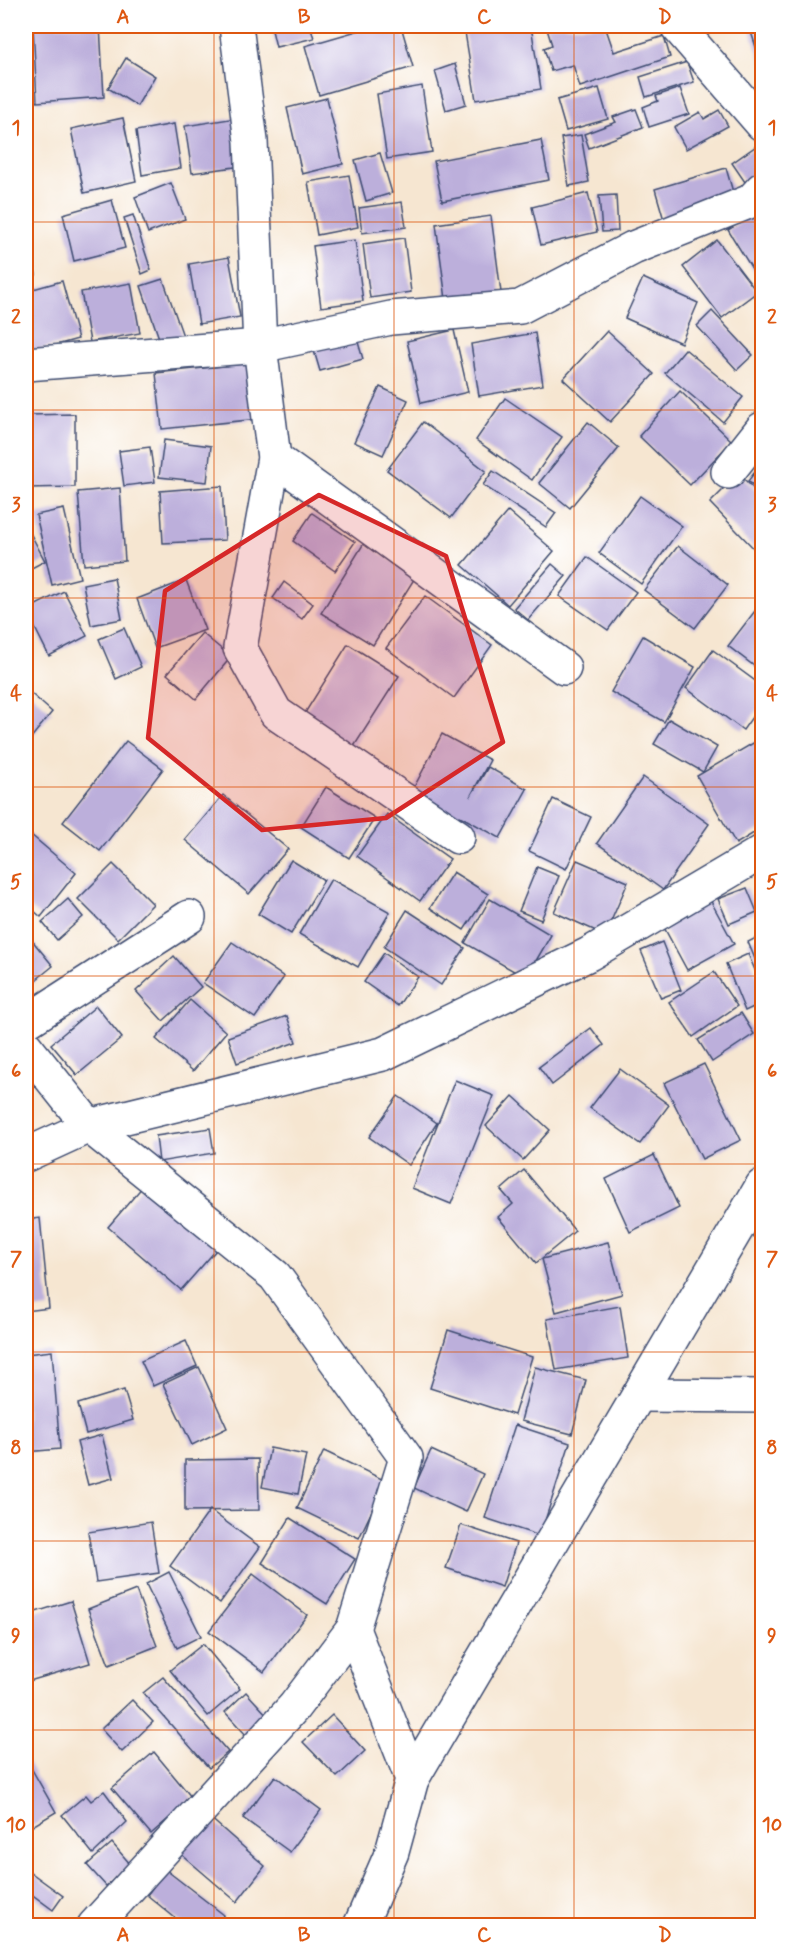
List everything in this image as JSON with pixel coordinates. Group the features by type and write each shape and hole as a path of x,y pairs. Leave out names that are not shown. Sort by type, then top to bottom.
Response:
{"street":[{"path":"236,26 251,141 260,346 274,458 240,648 276,713 458,837"},
{"path":"677,26 762,124"},
{"path":"26,364 260,346 390,318 520,307 633,248 751,201 762,189"},
{"path":"728,472 762,429"},
{"path":"274,458 564,668"},
{"path":"26,1155 89,1126 383,1054 589,954 762,852"},
{"path":"26,1022 189,917"},
{"path":"26,1047 89,1126 275,1276 406,1458 353,1629 294,1707 94,1926"},
{"path":"360,1926 392,1852 412,1779 762,1186"},
{"path":"639,1395 762,1396"},
{"path":"353,1629 412,1779"}],"highlighted area":[{"path":"319,495 446,556 503,742 386,818 262,830 148,738 165,591"}],"building":[{"path":"33,26 100,26 104,97 37,102"},
{"path":"271,26 310,26 314,38 276,47"},
{"path":"374,26 401,26 413,67 319,95 305,46"},
{"path":"464,26 531,26 541,89 476,100"},
{"path":"546,26 605,26 614,52 664,36 670,57 580,87 573,65 551,71 544,48 552,45"},
{"path":"749,26 762,26 762,65"},
{"path":"126,58 155,76 137,106 108,88"},
{"path":"687,62 694,82 646,97 640,77"},
{"path":"455,64 466,104 446,110 435,71"},
{"path":"422,86 432,152 387,159 377,94"},
{"path":"599,88 608,119 566,131 557,100"},
{"path":"680,88 689,114 649,127 643,107 658,101 656,96"},
{"path":"26,96 32,113 26,115"},
{"path":"327,98 343,164 302,174 287,108"},
{"path":"636,109 643,127 589,148 584,134 616,122 613,117"},
{"path":"719,110 728,126 686,149 674,127 700,112 704,119"},
{"path":"242,117 249,165 192,173 185,126"},
{"path":"123,118 136,181 84,193 71,129"},
{"path":"174,124 181,168 142,175 136,131"},
{"path":"581,135 589,182 569,186 561,138"},
{"path":"541,140 549,180 442,201 434,161"},
{"path":"762,142 762,174 747,185 732,163"},
{"path":"380,153 392,193 366,201 355,160"},
{"path":"726,168 735,199 664,220 655,189"},
{"path":"349,175 358,227 317,235 308,182"},
{"path":"171,183 185,219 148,233 135,197"},
{"path":"588,193 597,232 541,245 532,207"},
{"path":"616,195 618,231 602,232 599,196"},
{"path":"112,200 125,248 74,261 63,214"},
{"path":"402,202 406,227 362,233 359,208"},
{"path":"762,208 762,285 728,230"},
{"path":"133,215 151,270 142,274 124,218"},
{"path":"491,216 502,300 447,307 436,224"},
{"path":"26,221 36,275 26,277"},
{"path":"404,238 411,292 370,298 363,244"},
{"path":"355,240 363,301 321,307 313,246"},
{"path":"717,240 757,292 722,318 683,267"},
{"path":"229,257 240,317 199,324 189,264"},
{"path":"643,278 698,303 681,343 625,318"},
{"path":"163,279 183,336 161,344 141,286"},
{"path":"62,281 78,339 27,353 26,291"},
{"path":"131,283 140,333 90,342 81,292"},
{"path":"712,311 753,355 737,370 697,326"},
{"path":"454,330 468,392 421,403 407,341"},
{"path":"607,331 654,374 610,422 563,379"},
{"path":"355,332 363,359 320,371 312,344"},
{"path":"535,333 543,385 479,396 471,344"},
{"path":"685,349 743,397 723,422 665,373"},
{"path":"252,363 258,419 162,429 156,373"},
{"path":"380,387 408,400 383,455 354,442"},
{"path":"680,391 732,441 690,485 639,436"},
{"path":"505,398 562,437 532,480 476,440"},
{"path":"75,414 75,487 27,488 27,415"},
{"path":"423,422 486,471 451,518 387,470"},
{"path":"588,422 619,448 570,508 539,483"},
{"path":"164,440 211,446 207,482 159,477"},
{"path":"150,447 155,482 124,486 119,451"},
{"path":"762,463 762,492 748,481"},
{"path":"493,471 556,513 546,527 483,485"},
{"path":"739,474 762,497 762,557 710,503"},
{"path":"222,486 225,540 163,543 160,491"},
{"path":"120,488 125,561 84,565 78,492"},
{"path":"640,496 682,526 641,584 599,553"},
{"path":"64,509 80,578 52,585 36,515"},
{"path":"508,511 554,551 508,605 462,565"},
{"path":"312,513 355,542 335,571 293,541"},
{"path":"28,529 45,561 26,571 26,531"},
{"path":"364,543 416,576 373,645 321,613"},
{"path":"678,546 728,585 695,628 644,590"},
{"path":"587,557 636,592 608,630 559,596"},
{"path":"552,564 566,576 528,620 514,608"},
{"path":"114,578 122,619 91,625 83,584"},
{"path":"186,580 205,630 155,648 137,599"},
{"path":"284,582 313,604 302,619 273,598"},
{"path":"64,591 87,636 49,656 26,610"},
{"path":"425,596 492,645 454,698 386,648"},
{"path":"758,607 762,610 762,672 728,646"},
{"path":"124,628 141,667 116,679 99,639"},
{"path":"202,633 231,657 196,699 167,674"},
{"path":"643,636 695,667 664,722 611,692"},
{"path":"348,644 399,676 353,748 303,716"},
{"path":"713,650 762,686 762,703 743,730 686,688"},
{"path":"26,689 52,712 26,744"},
{"path":"669,719 717,747 703,772 654,744"},
{"path":"442,734 490,760 470,797 488,767 527,789 500,838 460,816 458,820 410,795"},
{"path":"126,741 163,769 100,851 63,822"},
{"path":"755,742 762,755 762,828 736,844 697,776"},
{"path":"643,777 709,824 663,890 597,843"},
{"path":"326,787 375,818 349,858 301,827"},
{"path":"223,795 288,849 249,894 185,840"},
{"path":"553,799 591,817 566,869 529,851"},
{"path":"387,814 450,859 420,901 357,856"},
{"path":"30,834 76,873 41,917 26,904 26,840"},
{"path":"291,860 324,880 291,934 258,914"},
{"path":"577,860 628,882 605,935 554,912"},
{"path":"113,864 153,904 118,939 78,899"},
{"path":"537,867 559,876 541,920 519,911"},
{"path":"453,872 488,894 464,930 430,908"},
{"path":"331,879 390,912 358,967 299,934"},
{"path":"747,888 757,912 729,924 718,899"},
{"path":"707,894 734,944 687,970 660,920"},
{"path":"68,899 83,917 57,940 42,922"},
{"path":"490,899 551,935 526,978 465,943"},
{"path":"407,910 465,948 441,985 384,947"},
{"path":"762,935 762,964 758,966 748,942"},
{"path":"31,939 53,966 26,988 26,943"},
{"path":"232,942 284,977 255,1018 203,983"},
{"path":"662,942 681,990 661,998 641,951"},
{"path":"384,953 418,977 398,1006 364,982"},
{"path":"748,954 762,986 762,1003 745,1011 726,964"},
{"path":"174,956 201,987 163,1021 136,991"},
{"path":"714,972 737,1006 693,1037 669,1002"},
{"path":"190,1000 226,1032 193,1071 156,1039"},
{"path":"96,1006 122,1038 77,1075 51,1044"},
{"path":"741,1013 754,1034 712,1062 698,1040"},
{"path":"287,1016 296,1042 237,1063 228,1037"},
{"path":"591,1028 604,1045 552,1085 539,1067"},
{"path":"704,1064 741,1140 702,1159 664,1083"},
{"path":"620,1069 669,1105 640,1144 590,1108"},
{"path":"455,1080 494,1096 451,1204 412,1188"},
{"path":"398,1096 437,1123 409,1165 369,1137"},
{"path":"513,1096 550,1130 523,1160 486,1126"},
{"path":"210,1128 214,1153 159,1162 156,1136"},
{"path":"654,1155 679,1208 630,1232 606,1179"},
{"path":"524,1170 575,1231 536,1263 498,1217 513,1204 501,1190"},
{"path":"144,1185 217,1249 181,1290 108,1227"},
{"path":"40,1218 49,1308 26,1311 26,1220"},
{"path":"608,1242 622,1294 556,1312 542,1259"},
{"path":"620,1306 628,1358 556,1370 547,1319"},
{"path":"448,1330 532,1357 514,1415 430,1388"},
{"path":"186,1341 197,1366 153,1386 141,1361"},
{"path":"52,1351 60,1449 26,1452 26,1354"},
{"path":"199,1367 227,1428 192,1445 163,1384"},
{"path":"535,1367 586,1380 572,1434 521,1421"},
{"path":"124,1390 133,1420 86,1434 78,1404"},
{"path":"515,1425 570,1443 540,1536 485,1518"},
{"path":"102,1435 113,1478 88,1485 77,1442"},
{"path":"270,1448 306,1455 298,1494 262,1487"},
{"path":"431,1450 483,1474 466,1512 414,1488"},
{"path":"324,1451 386,1481 359,1538 297,1508"},
{"path":"258,1459 259,1510 185,1511 185,1460"},
{"path":"210,1510 260,1547 220,1603 170,1566"},
{"path":"290,1518 355,1559 327,1604 262,1563"},
{"path":"151,1522 159,1573 96,1582 88,1532"},
{"path":"461,1525 516,1543 502,1587 446,1568"},
{"path":"169,1572 201,1636 177,1648 146,1584"},
{"path":"253,1574 307,1615 264,1672 209,1631"},
{"path":"136,1590 157,1646 109,1665 88,1609"},
{"path":"71,1601 90,1663 26,1682 26,1615"},
{"path":"203,1644 240,1689 208,1716 170,1670"},
{"path":"163,1677 228,1752 209,1768 143,1693"},
{"path":"246,1692 268,1716 247,1736 225,1712"},
{"path":"132,1700 153,1722 122,1752 101,1729"},
{"path":"332,1715 365,1751 337,1777 303,1742"},
{"path":"154,1752 192,1798 151,1834 112,1788"},
{"path":"26,1759 56,1812 26,1830"},
{"path":"275,1776 321,1810 290,1852 243,1818"},
{"path":"104,1791 127,1822 93,1854 62,1815 86,1795 91,1801"},
{"path":"208,1816 265,1866 237,1902 181,1854"},
{"path":"112,1843 131,1865 106,1886 87,1865"},
{"path":"26,1869 63,1896 53,1910 26,1890"},
{"path":"166,1870 224,1915 215,1926 185,1926 147,1895"}]}
